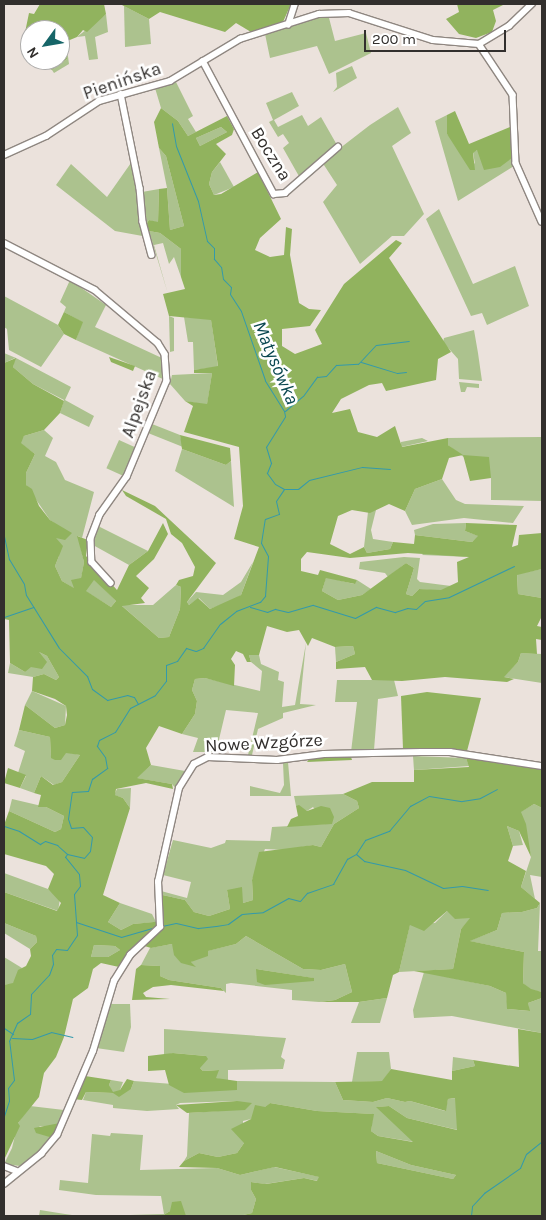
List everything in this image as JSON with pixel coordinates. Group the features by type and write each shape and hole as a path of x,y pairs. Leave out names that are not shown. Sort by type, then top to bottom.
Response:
{"street":[{"path":"288,25 295,4"},
{"path":"532,4 509,26 479,44 513,94 516,163 542,222"},
{"name":"Pienińska","path":"4,155 46,136 88,106 121,94 170,81 222,48 318,14 339,12 433,40 479,44"},
{"name":"Boczna","path":"203,61 274,194 285,193 338,147"},
{"path":"121,94 140,188 143,222 152,255"},
{"name":"Alpejska","path":"4,243 95,290 158,343 165,354 167,381 127,477 100,516 91,538 92,562 111,583"},
{"name":"Nowe Wzgórze","path":"17,1171 41,1154 57,1136 93,1051 114,981 130,955 160,927 157,888 179,788 187,773 200,759 218,756 277,760 324,754 450,752 542,766"},
{"path":"4,1166 17,1171 4,1184"}],"green space":[{"path":"40,4 104,4 106,14 87,32 83,30 77,37 70,40 70,20 28,20 29,13 34,14"},
{"path":"120,4 291,4 283,22 251,32 236,23 225,32 160,12 149,19"},
{"path":"457,4 505,4 493,10 496,21 492,32 476,38 459,34 446,19 459,12"},
{"path":"124,6 149,19 151,44 125,47"},
{"path":"106,14 108,32 95,37 98,59 89,60 85,36 77,37"},
{"path":"328,14 335,41 366,33 371,53 329,74 317,46 270,58 265,34"},
{"path":"352,66 357,78 333,92 337,87 336,73"},
{"path":"176,82 193,116 188,119 196,132 188,136 178,121 161,108 155,88"},
{"path":"292,92 299,106 274,120 278,127 302,115 308,126 321,117 337,145 300,178 283,148 289,143 283,134 278,137 269,122 273,120 266,103"},
{"path":"398,107 411,133 392,146 424,214 404,236 392,236 360,264 323,202 337,185 322,162 370,125"},
{"path":"161,108 178,121 188,136 227,116 234,129 232,135 216,144 226,154 212,172 209,184 214,195 221,194 258,172 281,219 260,238 255,250 270,257 284,255 286,227 292,229 290,255 299,303 309,309 321,310 310,326 282,329 282,346 295,354 322,344 315,330 344,284 396,240 402,243 389,258 451,352 438,359 436,380 386,391 382,383 369,385 341,399 332,413 350,409 358,432 377,437 395,426 402,447 448,438 448,445 463,455 449,458 442,479 415,489 405,511 389,504 370,513 352,510 338,516 330,544 350,554 364,547 367,553 390,549 393,542 414,544 415,535 472,542 478,536 465,531 466,523 517,525 512,547 518,545 519,535 542,533 542,569 517,575 518,594 542,598 542,616 537,626 542,627 542,640 536,639 537,654 521,653 518,662 504,677 514,679 507,682 445,677 402,681 372,680 365,667 336,669 336,662 355,654 353,646 335,647 312,638 308,646 299,630 287,632 267,626 259,655 249,655 251,662 247,662 243,654 236,651 231,659 235,665 234,686 205,678 195,679 192,690 197,701 195,714 182,734 159,726 146,748 151,765 137,778 172,784 173,789 146,783 116,789 115,795 123,798 130,808 103,895 120,903 108,922 121,930 133,924 164,921 158,894 185,900 194,912 209,916 230,909 227,890 242,887 243,903 253,900 252,880 259,852 313,845 321,847 334,824 359,808 357,801 343,794 372,782 414,782 414,770 469,767 466,758 498,761 542,769 542,808 534,804 521,812 526,824 531,857 519,831 507,826 513,846 508,861 526,871 521,887 540,903 537,908 522,912 502,913 497,930 470,941 524,952 523,983 531,989 542,992 542,998 528,1003 530,1011 507,1009 506,993 490,986 414,971 453,969 461,929 470,918 455,919 447,911 424,931 410,925 399,972 393,975 387,998 359,1002 319,1002 335,1000 352,992 345,964 321,970 303,969 246,936 236,944 208,951 208,956 191,962 196,967 181,963 174,955 172,944 151,948 138,944 119,967 101,963 93,969 88,988 73,999 64,1037 56,1057 44,1073 39,1097 18,1123 20,1126 4,1160 4,985 13,983 18,970 26,966 31,956 30,949 37,942 36,936 4,923 4,892 57,911 61,903 48,889 54,874 46,866 4,854 4,825 9,811 55,832 61,829 64,816 46,807 38,807 41,795 34,793 41,776 53,785 62,782 80,755 66,753 61,760 55,760 51,758 50,737 19,730 25,705 55,728 65,725 67,715 66,706 55,699 32,691 33,677 44,674 56,680 59,677 47,656 39,652 47,662 42,669 31,667 25,672 10,663 9,620 4,619 4,363 16,358 13,367 33,384 64,401 60,413 44,430 24,436 21,443 35,454 26,473 26,485 32,489 39,506 50,520 72,533 65,540 56,538 63,546 55,566 62,581 74,588 71,580 81,578 84,562 77,536 88,540 86,556 117,590 129,565 148,551 163,523 168,534 154,559 136,576 149,588 141,598 145,603 122,606 159,638 169,637 180,609 181,587 176,585 179,580 193,576 195,567 182,543 171,534 166,519 126,496 122,490 155,506 216,563 187,602 189,605 198,598 210,609 241,595 259,547 234,539 243,506 239,447 184,432 193,406 185,401 207,404 212,373 194,373 194,370 218,366 211,320 169,316 163,294 185,289 181,277 181,249 160,233 149,231 147,223 149,220 158,222 159,189 167,188 170,230 184,226 166,156 159,148 154,122","holes":["221,127 227,132 200,146 196,138","307,552 350,558 408,553 469,557 457,562 458,582 441,590 419,589 412,596 406,594 414,568 406,563 362,595 338,600 322,591 326,578 355,584 357,580 320,570 318,575 301,571 301,559","94,580 116,601 111,607 86,591","94,945 115,946 120,950 108,957 91,957"]},
{"path":"455,111 469,144 510,127 512,158 500,167 484,170 477,150 473,153 475,170 470,170 447,134 447,115"},
{"path":"447,115 447,134 475,164 473,152 477,150 504,162 512,158 514,166 458,201 435,121"},
{"path":"221,127 227,132 200,146 196,138"},
{"path":"159,148 166,156 184,226 170,230 167,188"},
{"path":"133,160 148,237 115,231 56,185 71,164 107,197"},
{"path":"220,162 234,187 214,195 209,184 212,172"},
{"path":"159,189 158,223 149,220 147,223 142,192"},
{"path":"439,209 473,284 515,266 529,306 487,325 482,313 471,316 426,219"},
{"path":"149,231 160,233 181,249 181,277 174,257 169,264 163,243 154,245 168,294"},
{"path":"70,280 106,305 95,327 164,359 165,380 76,340 82,322 64,312 66,307 60,302"},
{"path":"4,296 58,325 64,334 41,367 9,350 7,329 4,327"},
{"path":"64,312 83,322 76,340 64,334 58,325"},
{"path":"169,316 174,318 174,351 170,352"},
{"path":"184,317 211,319 218,367 194,370 193,342 188,342"},
{"path":"474,330 482,381 459,379 458,359 443,342 444,338"},
{"path":"4,353 16,358 71,387 65,400 94,416 89,427 60,413 64,400 33,384 13,367 15,358 4,363"},
{"path":"109,357 135,366 133,371 111,362"},
{"path":"212,373 207,405 185,401 170,384 172,375"},
{"path":"459,382 479,384 479,388 467,387 465,392 461,392"},
{"path":"152,424 180,435 183,447 148,433"},
{"path":"44,430 53,438 45,456 56,462 65,480 94,492 82,538 78,536 84,562 81,579 75,589 62,581 55,566 59,556 55,537 65,531 50,520 26,485 26,473 35,454 20,443 24,436"},
{"path":"180,435 230,448 231,461 226,465 182,449"},
{"path":"542,437 542,501 491,500 491,478 448,445 448,438"},
{"path":"422,438 428,441 401,447 401,442"},
{"path":"119,440 137,448 125,476 106,468"},
{"path":"182,449 226,465 231,461 234,507 175,471"},
{"path":"463,455 489,457 491,478 470,481"},
{"path":"442,479 456,500 465,504 524,506 513,523 464,518 412,525 405,511 415,489"},
{"path":"376,510 371,530 373,539 393,542 390,549 367,553 364,547 368,512"},
{"path":"466,523 465,531 479,536 472,542 415,535 414,530 433,524"},
{"path":"98,526 148,551 129,565 93,545"},
{"path":"425,552 438,552 470,557 422,555"},
{"path":"404,557 420,558 417,579 420,582 451,586 441,591 419,589 412,596 406,594 414,568 406,563 388,577 385,573 359,569 360,562"},
{"path":"253,562 241,595 234,600 210,609 199,598 189,605 187,602 196,592 223,595 241,582"},
{"path":"542,569 542,598 518,594 517,574"},
{"path":"326,577 354,584 357,580 371,589 362,595 338,600 322,591"},
{"path":"94,579 116,601 111,607 85,591"},
{"path":"176,585 181,587 180,609 169,637 159,638 121,605 153,605"},
{"path":"306,643 300,704 316,705 283,713 283,718 258,729 252,755 248,755 258,713 226,710 216,752 193,752 198,738 182,734 195,714 197,701 192,690 195,679 205,678 260,691 262,671 251,662 249,655 259,655 261,664 279,672 278,680 284,682 282,707 295,705"},
{"path":"353,646 355,654 336,662 335,647"},
{"path":"37,651 47,656 59,677 56,680 44,674 33,677 8,673 10,663 25,672"},
{"path":"521,653 542,654 542,683 503,677 518,662"},
{"path":"337,680 394,680 398,696 378,699 374,750 351,752 357,702 335,702"},
{"path":"32,691 66,706 65,725 55,728 25,705"},
{"path":"427,692 481,698 467,751 403,749 401,696"},
{"path":"19,730 50,737 51,757 66,752 80,755 62,782 54,785 41,776 34,793 20,788 26,776 18,773 25,751 14,746"},
{"path":"322,756 351,757 352,760 307,762 310,758"},
{"path":"413,756 466,758 469,766 414,770"},
{"path":"288,762 291,796 250,796 250,786 280,793 284,785 283,763"},
{"path":"151,765 185,771 177,790 172,784 136,778"},
{"path":"8,768 26,775 20,788 4,783"},
{"path":"131,788 130,808 123,798 114,795 117,789"},
{"path":"343,794 357,801 359,808 334,824 321,847 313,845 284,850 265,849 252,880 253,900 243,903 227,890 230,909 209,916 194,912 185,900 158,894 161,891 187,898 191,882 163,875 173,840 211,848 225,843 226,840 270,841 272,827 326,824 313,807 307,811 296,806 294,796"},
{"path":"12,799 46,807 64,816 61,829 55,832 9,811"},
{"path":"534,804 542,808 542,877 530,875 535,899 521,887 531,857 520,812"},
{"path":"299,805 307,811 321,806 330,808 334,817 332,824 287,827 291,819 298,816 296,806"},
{"path":"507,826 519,831 523,845 513,846"},
{"path":"4,873 48,889 60,899 58,911 4,892"},
{"path":"120,903 152,914 156,922 133,924 121,930 108,922"},
{"path":"540,903 538,951 542,951 542,992 531,990 523,983 524,952 469,941 497,930 502,913 522,912 537,908"},
{"path":"447,911 471,918 461,929 453,969 399,972 410,924 435,923"},
{"path":"4,923 36,936 37,942 30,949 4,933"},
{"path":"246,936 303,969 321,970 345,964 352,992 335,1000 319,1002 292,1000 292,990 231,983 226,984 226,993 221,988 169,980 160,976 160,966 141,965 150,948 172,944 195,966 191,962 207,951 236,944","holes":["256,969 313,978 314,980 293,982"]},
{"path":"94,945 115,946 120,950 108,957 91,957"},
{"path":"4,957 22,968 13,984 4,985"},
{"path":"141,965 160,966 160,976 169,980 221,988 224,991 171,985 153,987 143,993 146,997 170,999 132,1000 136,969"},
{"path":"256,969 314,978 314,981 265,985 257,982"},
{"path":"424,972 490,986 506,993 508,1009 529,1011 528,1003 542,998 542,1033 452,1016 414,1018 413,1010"},
{"path":"387,998 380,1023 351,1023 359,1002"},
{"path":"109,1004 130,1004 131,1027 124,1052 96,1048"},
{"path":"164,1029 286,1038 281,1057 285,1060 283,1069 228,1070 228,1081 215,1078 218,1070 203,1071 199,1067 206,1056 173,1053 164,1056"},
{"path":"518,1029 542,1033 542,1216 239,1216 252,1213 256,1199 251,1190 251,1182 266,1184 304,1178 317,1181 319,1177 275,1167 240,1175 217,1168 179,1167 184,1161 199,1153 218,1157 237,1153 244,1143 231,1129 251,1119 255,1105 265,1107 270,1103 317,1111 374,1114 371,1131 378,1136 413,1142 376,1107 389,1106 407,1118 457,1130 455,1098 448,1099 446,1111 410,1101 405,1102 387,1098 373,1102 343,1100 335,1082 382,1081 391,1069 452,1080 452,1071 475,1066 473,1060 519,1067","holes":["376,1151 411,1165 456,1175 453,1179 377,1163"]},
{"path":"357,1052 389,1052 391,1069 383,1081 352,1082"},
{"path":"173,1053 206,1056 208,1059 200,1068 203,1071 219,1070 216,1078 237,1081 237,1090 184,1093 169,1085 165,1070 148,1071 148,1056"},
{"path":"453,1057 473,1060 475,1066 452,1071"},
{"path":"85,1076 111,1080 109,1085 113,1092 120,1090 127,1079 134,1081 131,1089 119,1097 113,1093 86,1092 82,1100 73,1099"},
{"path":"111,1080 123,1082 120,1090 131,1089 134,1081 237,1089 237,1081 335,1082 343,1100 373,1102 387,1098 405,1102 410,1101 445,1111 448,1099 456,1098 458,1130 407,1118 389,1106 377,1107 415,1142 378,1136 371,1131 373,1114 317,1111 270,1103 251,1119 243,1121 244,1143 237,1153 218,1157 199,1153 184,1161 187,1156 189,1113 218,1111 237,1101 180,1103 176,1105 179,1109 147,1111 113,1108 113,1105 83,1100 86,1092 112,1093 109,1085"},
{"path":"237,1101 252,1103 245,1110 187,1113 176,1105"},
{"path":"30,1106 64,1110 60,1123 52,1127 39,1126 53,1138 37,1155 20,1166 4,1164 12,1148 18,1123"},
{"path":"60,1123 53,1138 36,1133 34,1128"},
{"path":"111,1133 143,1135 140,1170 217,1168 240,1175 274,1167 320,1177 318,1181 304,1178 265,1184 251,1182 251,1190 256,1199 252,1213 239,1216 186,1216 170,1211 162,1216 96,1216 164,1214 161,1196 96,1195 59,1190 60,1180 88,1183 92,1134 110,1136"},
{"path":"376,1151 411,1165 456,1175 453,1179 377,1163"},
{"path":"181,1201 186,1216 162,1216 170,1211 172,1202"},
{"path":"40,1210 65,1214 79,1216 39,1216"}],"waterway":[{"name":"Matysówka","path":"4,1116 9,1101 8,1088 14,1080 9,1041 17,1023 30,1014 31,994 49,975 53,964 52,955 56,949 67,950 77,935 74,894 80,886 79,874 65,857 67,854 84,858 90,851 92,837 83,827 71,828 68,819 72,792 88,791 92,779 107,768 105,757 97,746 99,740 115,732 130,708 155,695 166,681 166,665 177,661 186,648 196,651 203,648 220,624 236,611 260,602 265,596 268,556 261,543 265,519 279,514 276,501 284,489 275,484 267,473 271,463 266,447 285,416 284,411 265,380 241,311 230,294 231,287 223,279 221,267 214,259 214,248 207,241 198,201 176,146 172,123"},
{"path":"285,411 303,396 317,377 326,376 336,365 358,364 376,345 409,341"},
{"path":"361,362 397,373 406,372"},
{"path":"285,489 298,489 309,480 362,467 390,469"},
{"path":"4,536 9,559 24,584 26,595 59,648 87,676 92,689 107,700 127,695 134,697 138,704"},
{"path":"250,607 267,612 275,609 288,612 313,605 355,618 376,607 395,612 407,608 416,609 425,601 449,597 514,566"},
{"path":"4,617 33,607"},
{"path":"162,926 176,923 198,928 228,924 242,914 263,912 288,898 300,901 307,893 333,884 347,859 356,854 365,840 389,831 410,806 429,796 462,801 480,798 497,789"},
{"path":"4,826 19,831 40,844 45,841 57,845 67,854"},
{"path":"356,854 364,861 405,870 443,888 462,886 488,890"},
{"path":"76,922 121,937 156,927"},
{"path":"4,1028 13,1034"},
{"path":"12,1038 32,1039 51,1032 72,1037"},
{"path":"471,1216 472,1206 484,1193 520,1168 526,1154 542,1141"}]}
